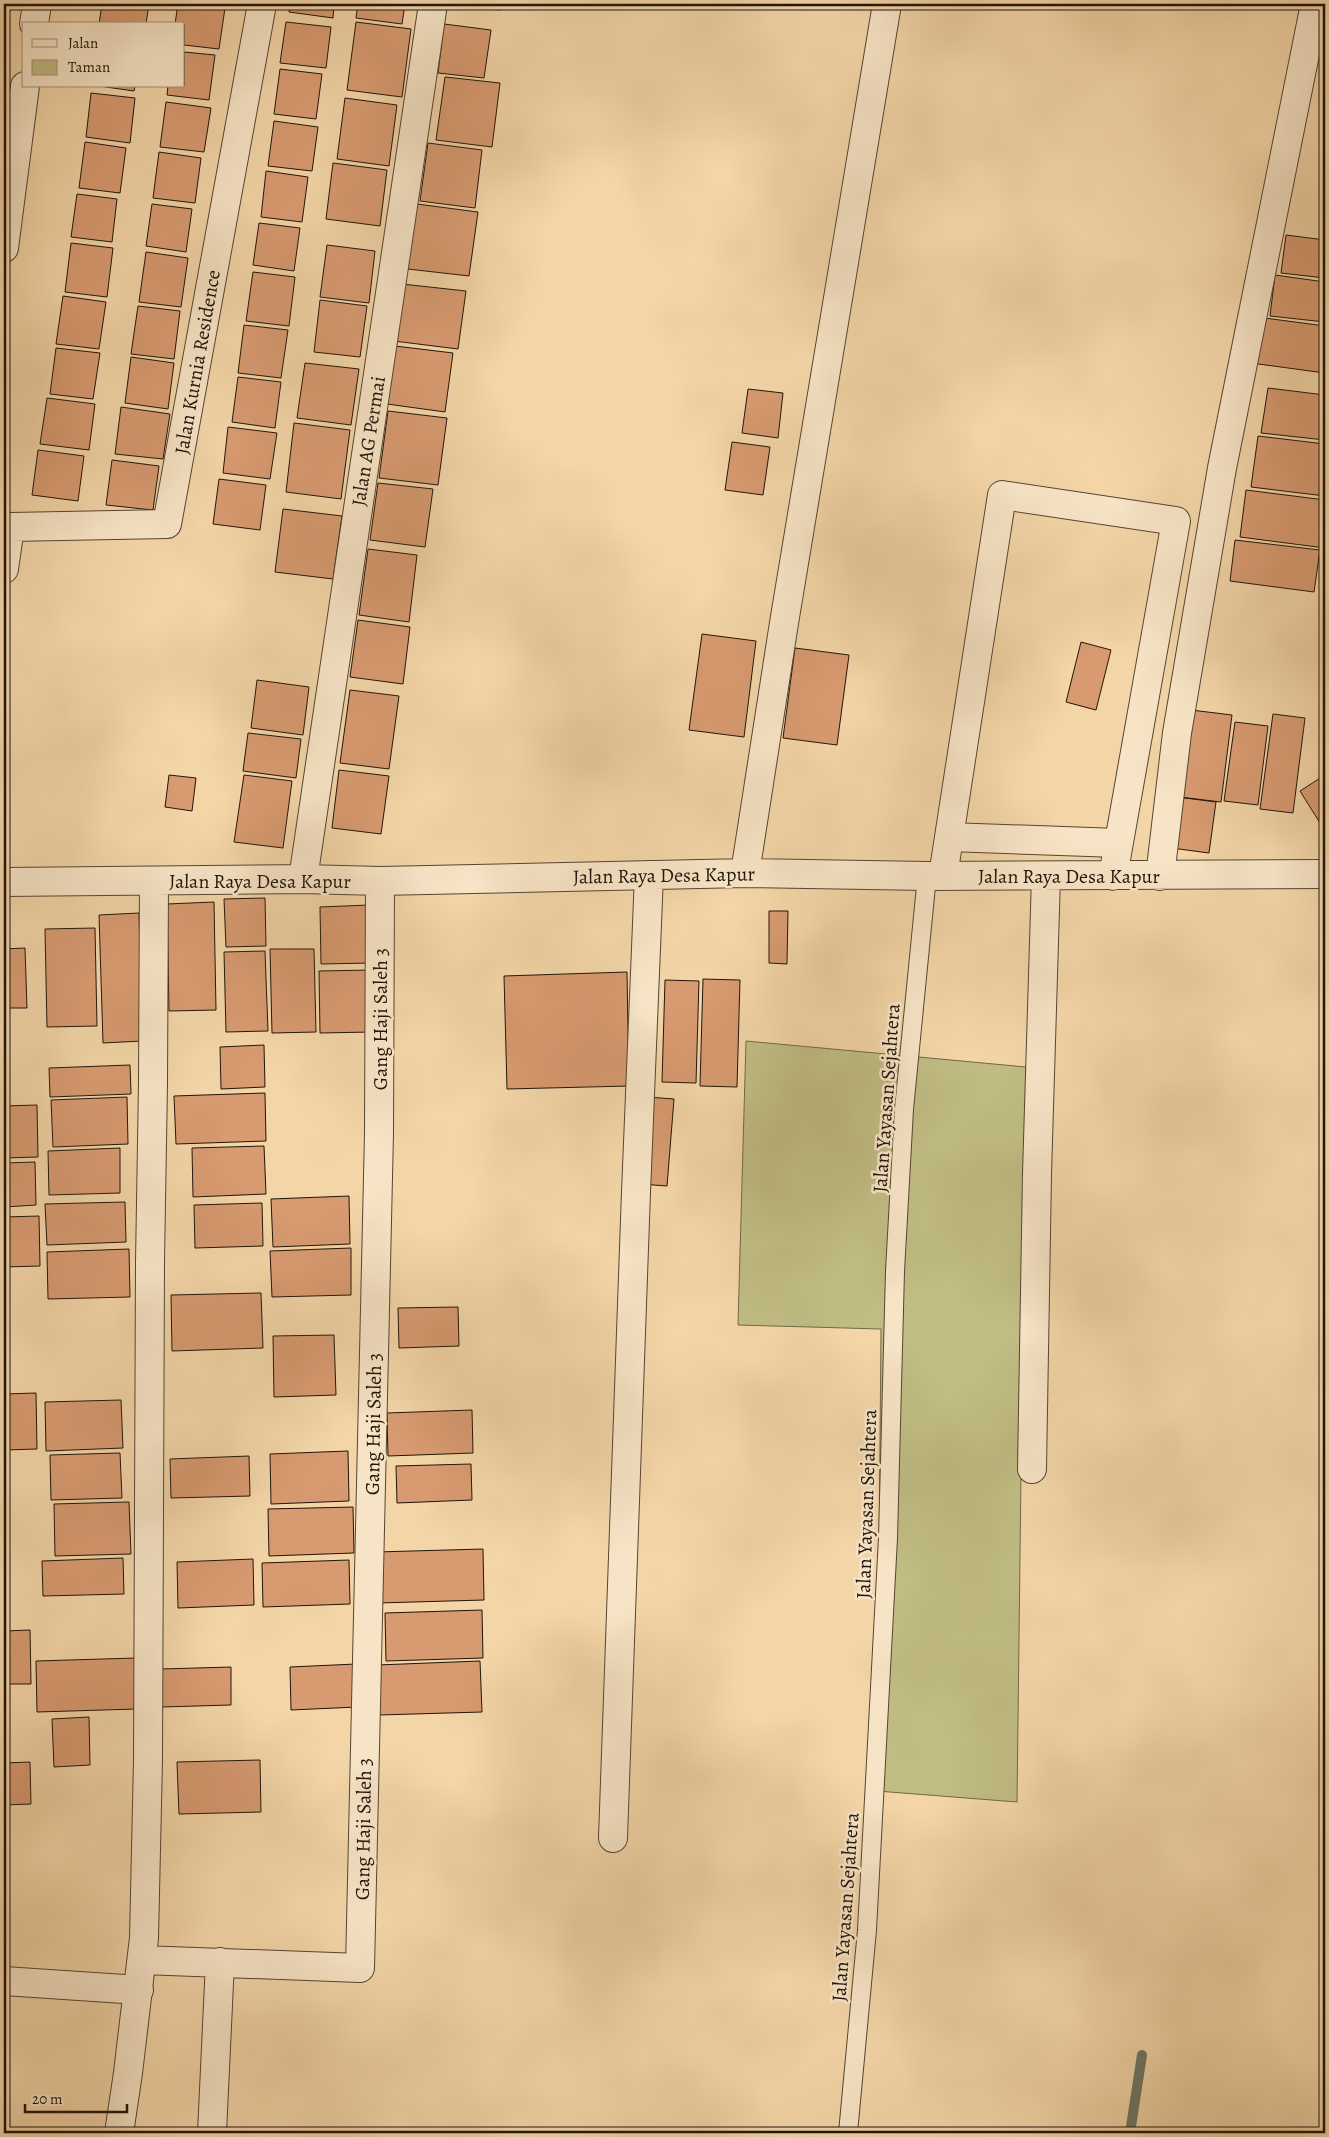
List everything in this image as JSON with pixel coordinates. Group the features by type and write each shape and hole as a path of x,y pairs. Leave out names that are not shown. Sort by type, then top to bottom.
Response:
{"street":[{"path":"34,22 36,4"},
{"name":"Jalan Kurnia Residence","path":"4,569 10,526 167,524 262,4"},
{"name":"Jalan AG Permai","path":"303,879 434,4"},
{"path":"745,873 784,624 887,4"},
{"path":"1160,876 1176,733 1222,468 1315,4"},
{"path":"4,248 26,88"},
{"path":"935,876 949,838 1002,495 1176,521 1113,876"},
{"path":"949,838 1118,843"},
{"name":"Jalan Raya Desa Kapur","path":"4,882 154,882 303,879 380,881 745,873 935,876 1325,874"},
{"path":"613,1838 649,875"},
{"path":"1032,1469 1046,876"},
{"name":"Gang Haji Saleh 3","path":"220,1962 360,1968 379,1133 380,881"},
{"path":"119,2133 139,1990 144,1938 148,1760 154,882"},
{"path":"142,1960 220,1962 212,2133"},
{"path":"4,1981 139,1990"}],"lane":[{"name":"Jalan Yayasan Sejahtera","path":"848,2133 868,1930 888,1538 895,1271 904,1109 935,876"}],"green space":[{"path":"746,1041 1026,1067 1017,1802 877,1791 881,1329 738,1325"}],"building":[{"path":"102,4 149,4 146,22 99,22"},
{"path":"178,4 225,8 219,49 185,45 185,22 175,22"},
{"path":"290,4 334,4 333,18 289,12"},
{"path":"358,4 405,4 402,24 356,18"},
{"path":"452,4 500,4 500,10"},
{"path":"286,22 331,27 326,68 280,63"},
{"path":"356,22 411,29 402,97 347,90"},
{"path":"444,24 491,30 484,78 438,73"},
{"path":"185,52 215,55 209,100 167,95 168,88 185,88"},
{"path":"280,69 322,74 316,119 274,114"},
{"path":"445,77 500,83 492,147 436,140"},
{"path":"113,88 135,88 134,91"},
{"path":"91,93 135,98 130,143 86,137"},
{"path":"345,98 397,105 389,166 337,159"},
{"path":"166,102 211,108 204,152 160,147"},
{"path":"274,121 318,127 312,171 268,166"},
{"path":"85,142 126,148 120,193 79,188"},
{"path":"428,143 482,150 475,208 420,201"},
{"path":"159,152 201,158 195,203 153,198"},
{"path":"333,163 387,170 380,226 326,219"},
{"path":"266,171 308,177 302,222 261,217"},
{"path":"77,194 117,199 112,242 71,237"},
{"path":"152,204 192,209 186,252 146,246"},
{"path":"417,204 478,212 469,276 408,269"},
{"path":"259,223 300,228 294,271 253,265"},
{"path":"1286,235 1325,240 1325,278 1281,273"},
{"path":"71,243 113,248 107,297 65,292"},
{"path":"327,245 375,251 369,303 320,297"},
{"path":"146,252 188,258 181,307 139,302"},
{"path":"253,272 295,277 289,326 246,321"},
{"path":"1275,275 1325,282 1325,322 1270,316"},
{"path":"402,284 466,291 458,349 394,341"},
{"path":"63,296 106,302 99,349 56,344"},
{"path":"320,300 367,306 360,357 314,352"},
{"path":"138,306 180,311 174,359 131,354"},
{"path":"1257,317 1325,326 1325,373 1251,363"},
{"path":"244,325 288,330 281,378 238,373"},
{"path":"395,346 453,353 445,412 387,404"},
{"path":"56,348 100,353 93,399 50,394"},
{"path":"131,357 174,363 168,409 125,403"},
{"path":"305,363 359,369 351,425 297,418"},
{"path":"238,377 281,382 275,428 232,422"},
{"path":"1268,388 1325,395 1325,440 1261,433"},
{"path":"748,389 783,393 778,438 742,433"},
{"path":"47,398 95,404 89,450 40,444"},
{"path":"121,407 170,414 163,459 115,454"},
{"path":"388,411 447,418 438,485 379,478"},
{"path":"294,423 350,430 341,499 286,492"},
{"path":"228,427 277,433 270,479 223,473"},
{"path":"1258,436 1325,444 1325,496 1251,487"},
{"path":"732,442 770,447 763,495 725,490"},
{"path":"38,450 84,456 78,501 32,495"},
{"path":"112,460 159,466 153,510 106,505"},
{"path":"219,479 266,485 260,530 213,524"},
{"path":"378,483 433,489 425,547 370,540"},
{"path":"1246,490 1325,500 1325,548 1240,537"},
{"path":"283,509 342,516 333,579 275,572"},
{"path":"1235,540 1320,550 1314,592 1230,581"},
{"path":"368,549 417,555 409,622 359,615"},
{"path":"358,620 410,627 403,684 350,677"},
{"path":"702,634 756,641 744,737 689,730"},
{"path":"1081,642 1111,650 1096,710 1066,702"},
{"path":"795,648 849,655 837,745 783,738"},
{"path":"257,680 309,687 303,735 251,728"},
{"path":"350,690 399,696 389,769 340,763"},
{"path":"1183,709 1232,715 1221,802 1171,796"},
{"path":"1273,714 1305,718 1293,813 1260,809"},
{"path":"1235,722 1268,726 1258,805 1224,801"},
{"path":"248,733 301,739 296,778 243,771"},
{"path":"339,770 389,776 381,834 332,828"},
{"path":"169,775 196,778 192,811 165,807"},
{"path":"244,775 292,781 283,848 234,842"},
{"path":"1325,775 1325,831 1300,791"},
{"path":"1170,796 1216,802 1209,853 1164,847"},
{"path":"265,898 266,946 226,947 224,899"},
{"path":"214,902 216,1010 169,1011 167,904"},
{"path":"369,905 371,963 321,964 320,907"},
{"path":"769,911 788,911 787,964 769,963"},
{"path":"139,913 142,1041 103,1043 99,915"},
{"path":"95,928 97,1026 47,1027 45,929"},
{"path":"25,948 27,1008 4,1008 4,949"},
{"path":"270,949 314,949 316,1032 272,1033"},
{"path":"265,951 268,1031 226,1032 224,952"},
{"path":"369,970 371,1032 320,1033 319,971"},
{"path":"627,972 629,1086 507,1089 504,976"},
{"path":"703,979 740,980 737,1087 700,1086"},
{"path":"665,980 699,981 696,1083 662,1082"},
{"path":"264,1045 265,1087 221,1089 220,1047"},
{"path":"130,1065 131,1094 50,1097 49,1068"},
{"path":"265,1093 266,1141 176,1144 174,1096"},
{"path":"127,1097 128,1144 53,1147 51,1100"},
{"path":"647,1097 674,1099 667,1186 640,1184"},
{"path":"37,1105 38,1157 4,1158 4,1106"},
{"path":"264,1146 266,1194 193,1197 192,1148"},
{"path":"120,1148 120,1193 49,1195 48,1151"},
{"path":"35,1162 36,1205 4,1207 4,1163"},
{"path":"349,1196 350,1244 273,1247 271,1199"},
{"path":"125,1202 126,1242 47,1245 45,1204"},
{"path":"262,1203 263,1246 195,1248 194,1205"},
{"path":"39,1216 40,1266 4,1267 4,1217"},
{"path":"351,1248 351,1295 272,1297 270,1251"},
{"path":"129,1249 130,1297 48,1299 47,1252"},
{"path":"261,1293 263,1348 172,1351 171,1295"},
{"path":"458,1307 459,1346 399,1348 398,1308"},
{"path":"334,1335 336,1395 274,1397 273,1336"},
{"path":"36,1393 37,1449 4,1450 4,1394"},
{"path":"121,1400 123,1448 46,1451 45,1402"},
{"path":"472,1410 473,1453 388,1456 387,1413"},
{"path":"348,1451 349,1501 271,1504 270,1454"},
{"path":"120,1453 122,1498 51,1500 50,1455"},
{"path":"249,1456 250,1496 171,1498 170,1459"},
{"path":"471,1464 472,1500 397,1503 396,1466"},
{"path":"129,1502 131,1554 55,1556 54,1504"},
{"path":"353,1507 354,1553 269,1556 268,1509"},
{"path":"483,1549 484,1600 378,1603 376,1552"},
{"path":"123,1558 124,1594 43,1596 42,1561"},
{"path":"253,1559 254,1605 178,1608 177,1562"},
{"path":"349,1560 350,1604 263,1607 262,1563"},
{"path":"482,1610 483,1658 386,1661 385,1613"},
{"path":"30,1630 31,1684 4,1684 4,1631"},
{"path":"136,1658 137,1709 37,1712 36,1661"},
{"path":"480,1661 482,1712 379,1715 377,1665"},
{"path":"356,1664 357,1707 291,1710 290,1667"},
{"path":"231,1667 231,1705 162,1707 161,1669"},
{"path":"89,1717 90,1765 54,1767 52,1719"},
{"path":"260,1760 261,1812 179,1814 177,1762"},
{"path":"30,1762 31,1804 4,1805 4,1763"}],"waterway":[{"path":"1130,2133 1142,2055"}]}
